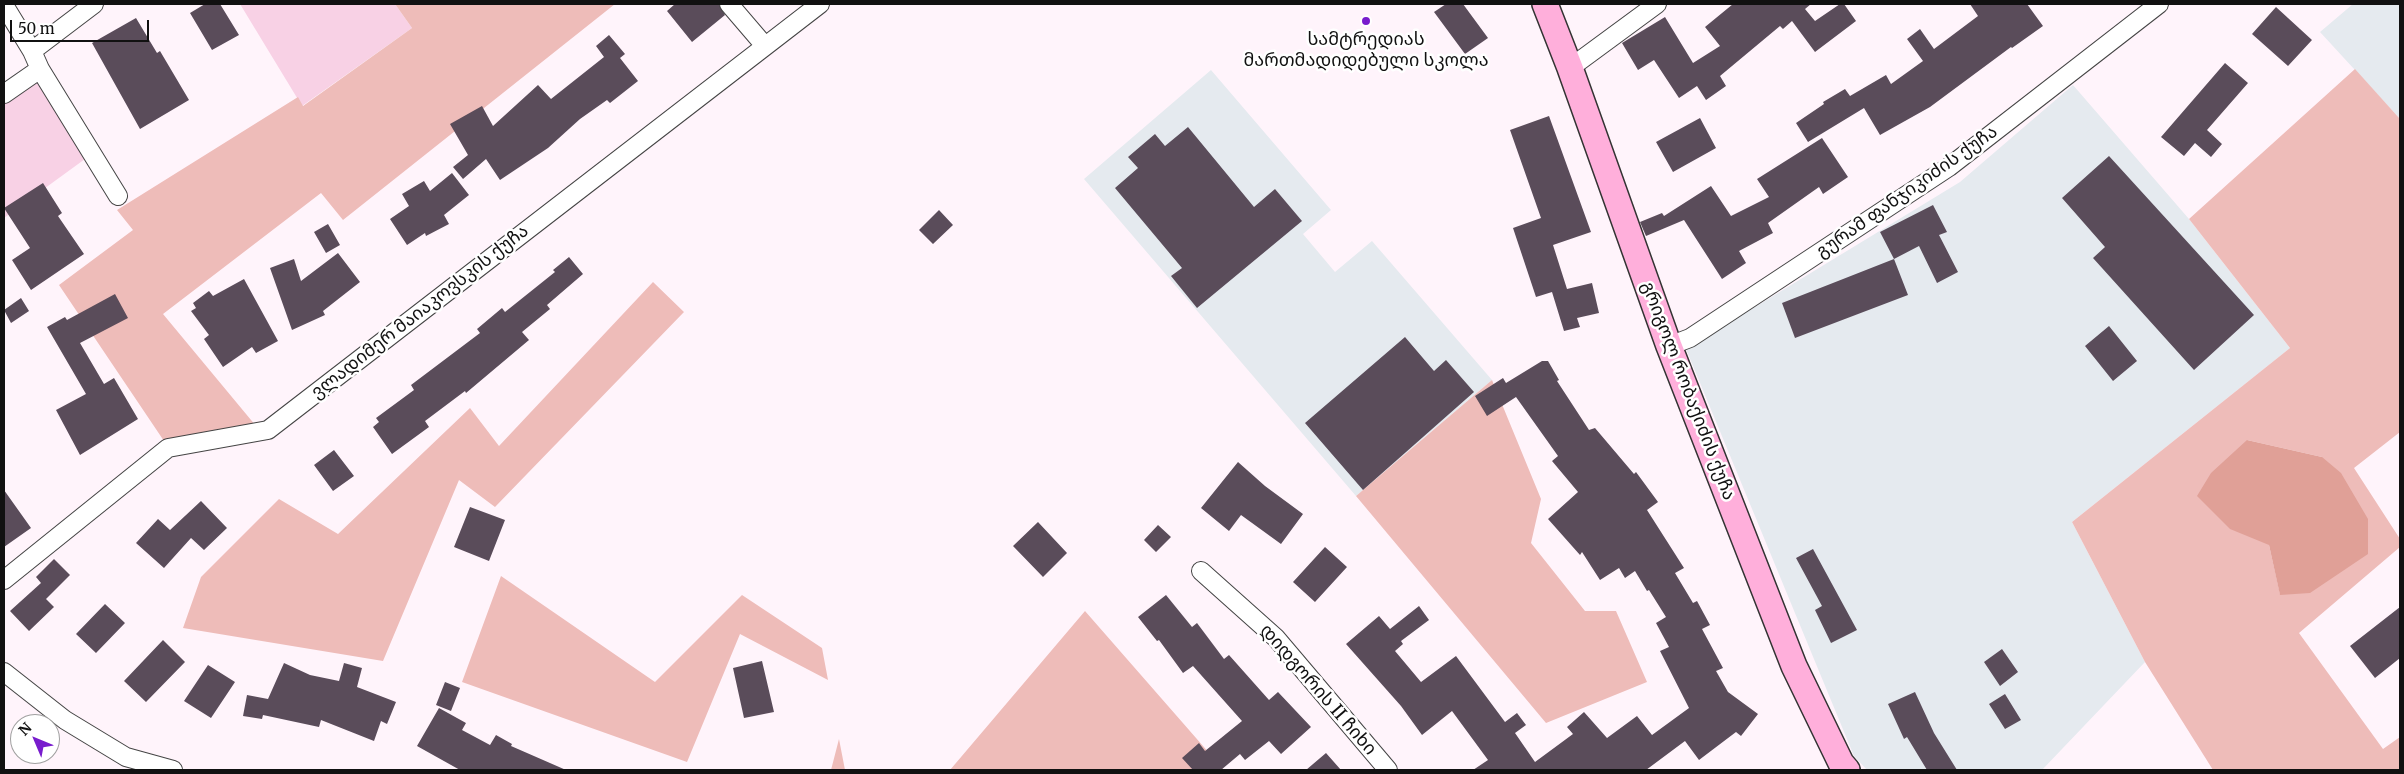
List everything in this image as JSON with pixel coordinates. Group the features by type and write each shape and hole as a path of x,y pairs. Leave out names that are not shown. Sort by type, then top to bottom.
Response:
{"street":[{"path":"32,51 94,4"},
{"path":"729,4 765,46"},
{"name":"ვლადიმერ მაიაკოვსკის ქუჩა","path":"4,580 168,448 268,430 820,4"},
{"name":"გრიგოლ რობაქიძის ქუჩა","path":"1545,4 1570,68 1669,346 1794,666 1839,768"},
{"path":"1570,68 1657,4"},
{"name":"გურამ ფანჯიკიძის ქუჩა","path":"1669,346 1690,338 1949,168 2159,4"},
{"path":"4,5 32,51 40,70 118,196"},
{"path":"4,94 40,70"},
{"name":"დიდგორის II ჩიხი","path":"1201,571 1276,638 1388,770"},
{"path":"4,672 65,720 126,757 173,770"}],"shaded area":[{"path":"240,4 395,4 412,28 302,106"},
{"path":"395,4 615,4 343,220 321,193 163,314 256,426 164,441 59,285 133,230 117,210 298,97 303,106 412,28"},
{"path":"2353,4 2400,4 2400,119 2320,32"},
{"path":"2355,69 2400,119 2400,432 2354,468 2400,539 2400,547 2299,633 2383,749 2400,737 2400,770 2213,770 2145,662 2072,522 2290,348 2189,219","holes":["2247,440 2322,457 2280,594"]},
{"path":"1211,70 1331,210 1303,234 1335,272 1372,241 1492,380 1356,496 1084,179"},
{"path":"37,79 85,159 4,218 4,103"},
{"path":"2073,85 2189,219 2290,348 2072,522 2145,662 2042,770 1867,770 1854,756 1686,349 1960,182"},
{"path":"653,282 684,312 495,507 459,480 383,661 183,628 201,577 279,499 338,534 470,408 499,446"},
{"path":"1492,380 1541,499 1531,543 1585,611 1616,611 1647,682 1546,723 1356,496"},
{"path":"2247,440 2322,457 2341,473 2368,519 2368,554 2310,593 2280,595 2269,545 2230,529 2197,496 2211,473"},
{"path":"501,576 655,682 742,595 822,648 828,680 740,634 687,762 462,682"},
{"path":"1085,611 1224,770 950,770"},
{"path":"839,739 845,770 831,770"}],"building":[{"path":"205,4 220,4 239,35 212,50 190,13"},
{"path":"675,4 719,4 725,15 692,42 667,11"},
{"path":"1446,4 1463,4 1488,38 1465,54 1434,12"},
{"path":"1733,4 1811,4 1805,9 1815,21 1840,4 1844,4 1856,21 1815,52 1792,21 1783,29 1780,26 1720,76 1726,86 1706,100 1697,86 1679,98 1654,60 1638,70 1622,43 1665,17 1693,63 1720,46 1705,27"},
{"path":"1970,4 2027,4 2043,26 2011,47 1930,107 1880,135 1864,108 1808,142 1796,123 1824,104 1823,102 1845,89 1850,96 1886,75 1891,84 1923,61 1907,39 1920,29 1934,49 1978,16"},
{"path":"2276,7 2312,40 2288,66 2252,34"},
{"path":"136,18 157,53 160,51 189,100 140,129 92,43"},
{"path":"609,35 625,54 620,58 638,81 610,103 607,100 580,119 548,148 500,180 486,159 463,179 453,167 468,155 450,124 482,106 493,126 538,85 551,99 604,57 596,46"},
{"path":"2225,63 2248,83 2207,130 2222,144 2211,157 2195,143 2184,156 2161,137"},
{"path":"1549,116 1591,232 1553,245 1567,289 1592,283 1599,313 1577,318 1580,327 1564,331 1552,292 1536,297 1513,228 1541,218 1510,130"},
{"path":"1700,118 1716,148 1673,172 1656,142"},
{"path":"1188,127 1254,207 1275,189 1302,221 1197,308 1171,276 1182,268 1115,188 1138,168 1128,157 1155,134 1165,146"},
{"path":"1822,138 1848,177 1823,194 1819,187 1768,223 1773,233 1739,251 1746,263 1722,279 1684,220 1646,236 1640,222 1662,213 1664,216 1711,186 1731,216 1769,197 1757,179"},
{"path":"2109,156 2254,315 2194,370 2093,258 2105,247 2062,198"},
{"path":"452,173 469,195 444,215 449,224 426,236 425,233 407,245 390,219 409,206 402,194 424,181 430,191"},
{"path":"43,183 62,213 58,216 84,254 31,290 12,260 30,248 4,208"},
{"path":"1933,205 1947,232 1939,235 1958,272 1937,283 1919,246 1894,259 1880,232"},
{"path":"939,210 953,225 933,244 919,230"},
{"path":"328,224 340,245 326,253 314,232"},
{"path":"338,253 360,282 323,311 325,315 292,330 270,268 294,259 301,281"},
{"path":"569,257 583,274 547,305 550,309 522,332 529,340 466,393 465,391 425,421 429,427 392,454 373,427 379,422 376,418 414,390 411,385 480,333 477,329 502,308 505,312 555,272 553,270"},
{"path":"1894,259 1908,295 1795,338 1782,303"},
{"path":"244,279 278,341 256,353 252,347 223,367 204,339 209,335 191,311 196,308 193,303 209,291 213,296"},
{"path":"115,294 128,318 80,343 104,384 114,378 138,419 80,455 56,410 86,394 47,327 65,317 67,320"},
{"path":"21,298 29,311 11,323 4,310"},
{"path":"2109,326 2137,361 2113,381 2085,346"},
{"path":"1405,337 1434,371 1446,360 1474,392 1363,490 1305,423"},
{"path":"1542,361 1548,361 1559,380 1557,381 1589,430 1595,428 1634,474 1636,472 1658,502 1647,510 1684,568 1675,573 1693,603 1697,601 1710,625 1702,629 1723,668 1716,671 1728,692 1758,714 1741,736 1736,732 1699,760 1685,741 1646,770 1473,770 1488,760 1452,711 1422,735 1401,706 1346,644 1379,616 1390,629 1419,606 1429,620 1401,641 1403,644 1395,651 1421,682 1456,656 1505,722 1517,713 1526,725 1515,733 1535,762 1573,734 1567,727 1584,712 1607,738 1637,716 1652,735 1689,708 1660,651 1669,647 1656,623 1666,617 1635,571 1625,578 1619,568 1600,580 1582,552 1580,555 1548,519 1578,492 1552,461 1558,456 1516,397 1487,416 1475,396 1503,378 1506,383"},
{"path":"334,450 354,476 333,491 314,465"},
{"path":"1238,462 1265,486 1303,514 1281,544 1241,515 1229,531 1201,508"},
{"path":"4,490 31,528 4,547"},
{"path":"201,501 227,528 204,550 191,538 164,568 136,543 158,519 170,530"},
{"path":"470,507 505,520 489,561 454,547"},
{"path":"1038,522 1067,553 1043,577 1013,546"},
{"path":"1158,525 1171,537 1156,552 1144,540"},
{"path":"1325,547 1347,567 1315,602 1293,582"},
{"path":"1813,549 1857,630 1831,643 1815,610 1822,606 1796,558"},
{"path":"54,559 70,575 46,599 54,607 29,631 10,611 41,583 36,577"},
{"path":"1166,595 1192,627 1197,623 1224,659 1229,655 1269,700 1278,692 1311,727 1281,754 1269,741 1245,760 1240,754 1221,770 1193,770 1182,758 1199,743 1205,751 1242,721 1193,666 1183,673 1159,640 1157,641 1138,617"},
{"path":"105,604 125,623 96,653 76,634"},
{"path":"2400,607 2400,658 2375,678 2350,646"},
{"path":"163,640 185,662 146,702 124,681"},
{"path":"2002,649 2018,672 2000,686 1984,662"},
{"path":"762,661 774,712 744,718 733,668"},
{"path":"284,663 310,675 339,681 344,663 362,668 357,687 396,702 387,724 381,721 374,741 321,720 319,727 263,715 262,719 243,716 247,695 268,699"},
{"path":"208,665 235,682 211,718 184,701"},
{"path":"445,682 460,688 451,711 436,705"},
{"path":"1915,692 1934,733 1957,770 1927,770 1907,737 1904,739 1888,704"},
{"path":"2005,694 2021,720 2005,729 1989,704"},
{"path":"439,708 466,723 462,730 490,745 496,735 512,744 511,746 566,770 460,770 417,746"},
{"path":"1326,753 1341,770 1306,770"}],"place":[{"name":"სამტრედიას მართმადიდებული სკოლა","path":"1366,21"}]}
